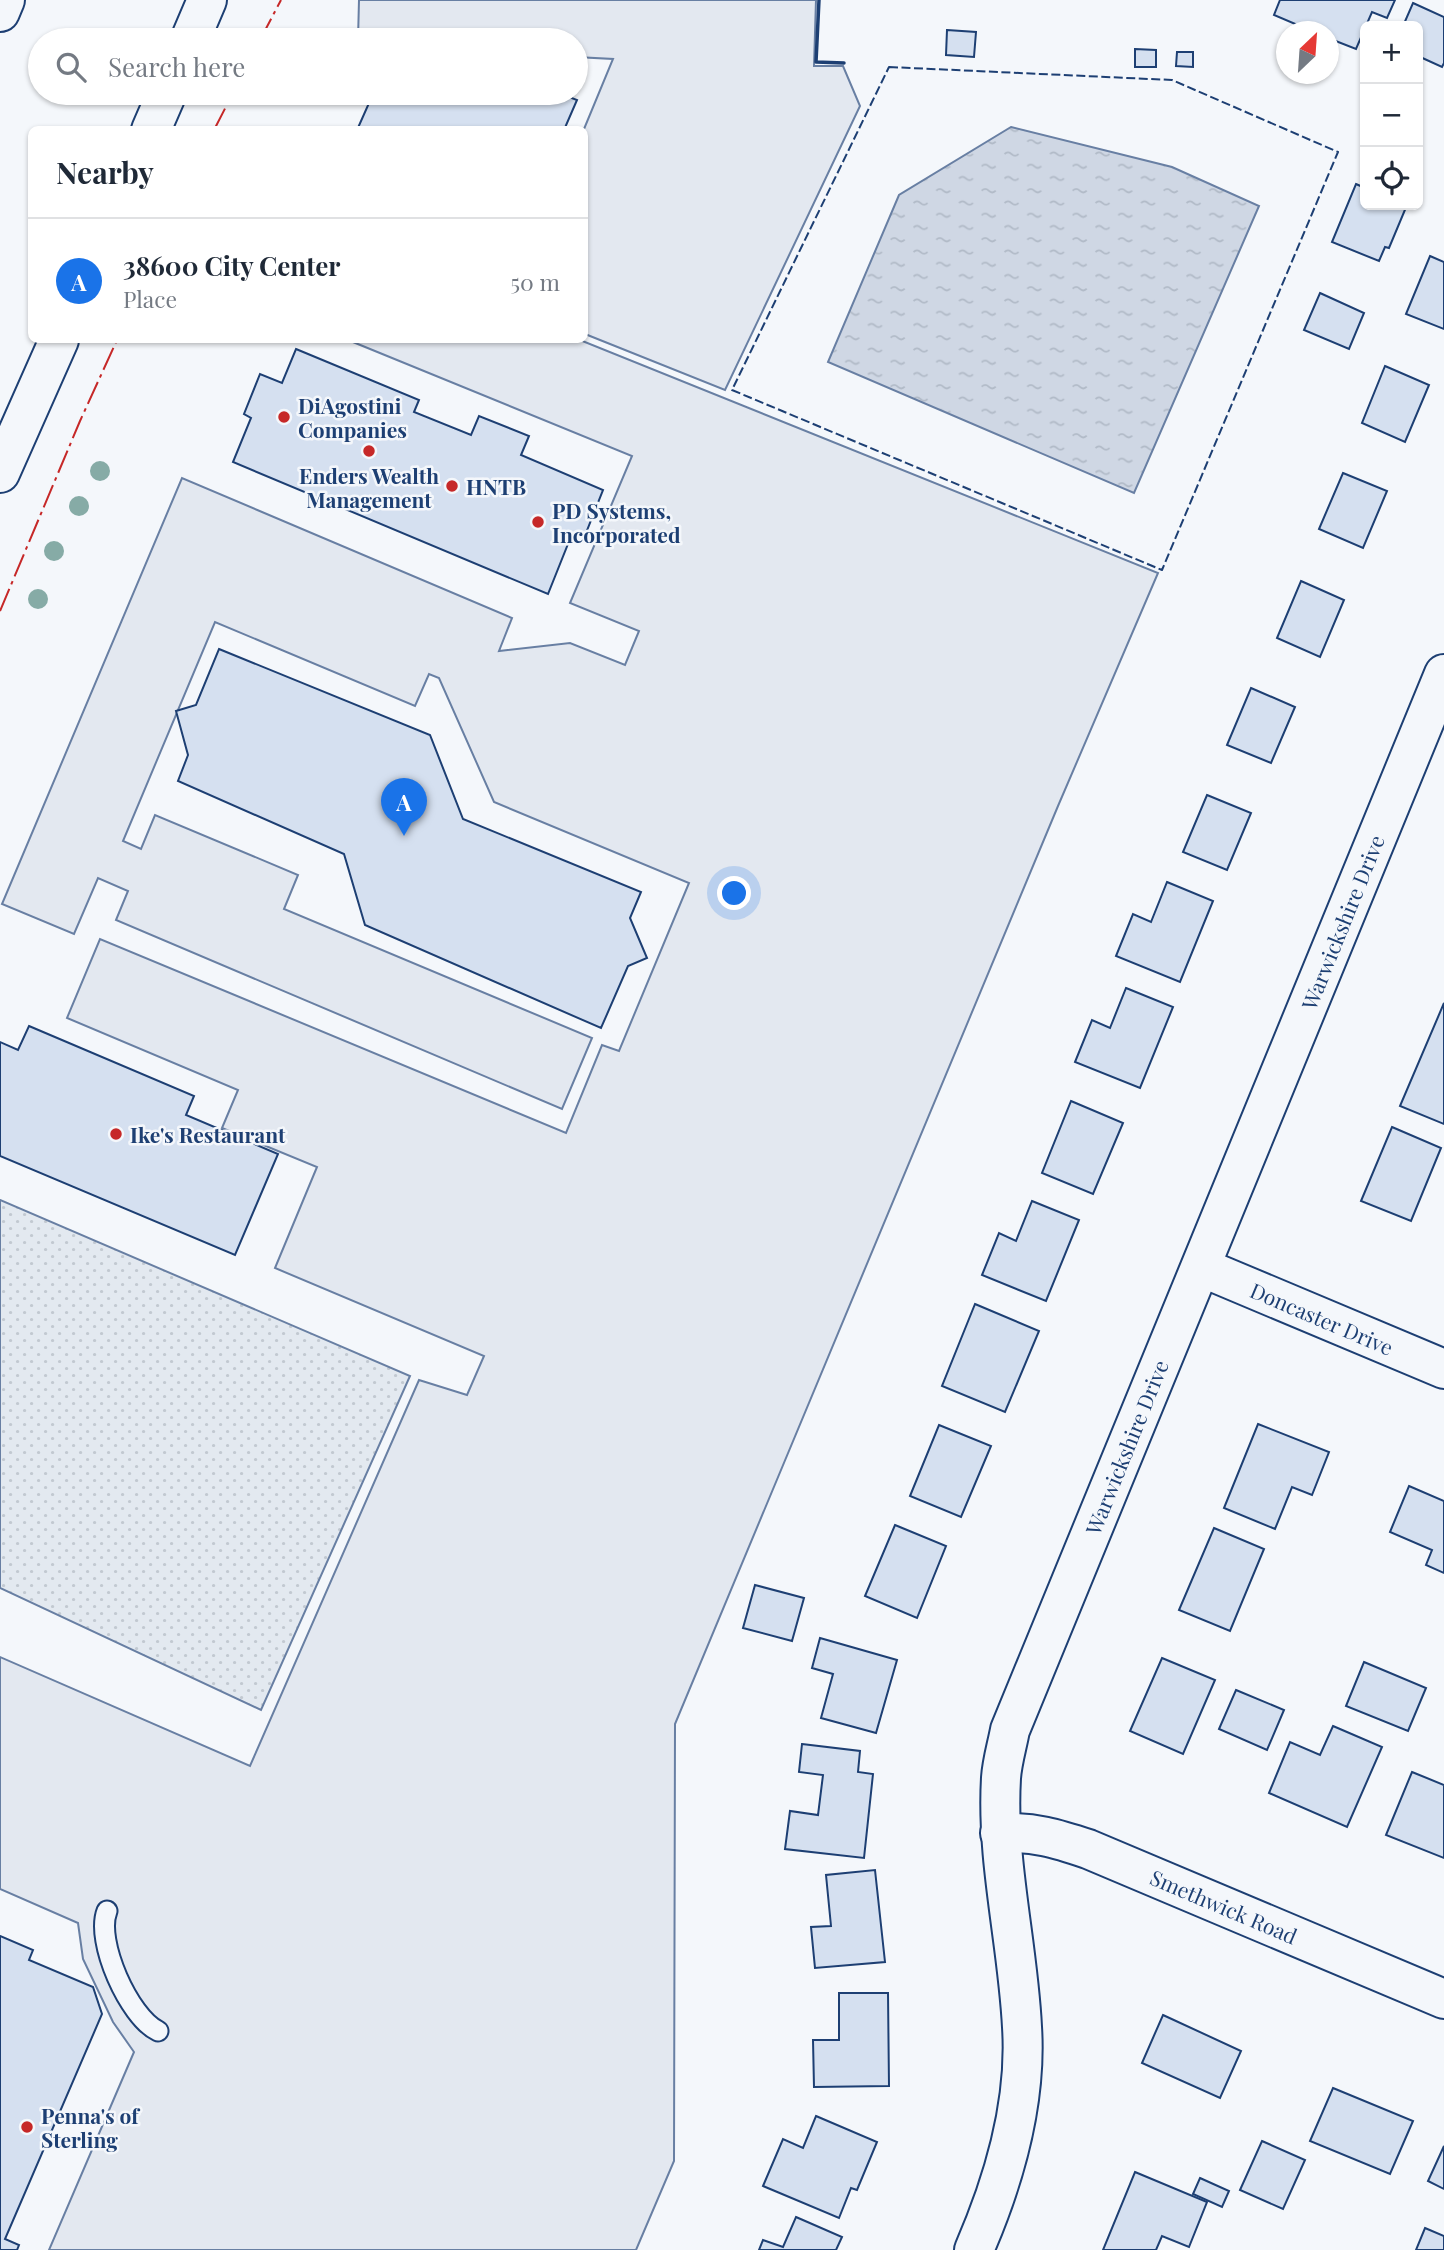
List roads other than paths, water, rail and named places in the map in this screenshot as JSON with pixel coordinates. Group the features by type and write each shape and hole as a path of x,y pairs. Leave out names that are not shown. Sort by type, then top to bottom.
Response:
{"street":[{"path":"0,12 5,0"},
{"path":"195,28 207,0"},
{"path":"152,126 161,105"},
{"path":"4,456 58,343"},
{"name":"Warwickshire Drive","path":"974,2250 1004,2168 1019,2107 1023,2029 1000,1833 1001,1775 1010,1730 1444,674"},
{"name":"Doncaster Drive","path":"1201,1267 1444,1369"},
{"name":"Smethwick Road","path":"1000,1833 1049,1836 1088,1849 1444,1999"}],"lane":[{"path":"107,1911 103,1920 107,1945 117,1976 133,2008 148,2026 158,2031"}],"water":[{"path":"1011,127 1172,167 1259,206 1134,493 828,362 899,195"}],"place":[{"name":"DiAgostini Companies","path":"284,417"},
{"name":"Enders Wealth Management","path":"369,451"},
{"name":"HNTB","path":"452,486"},
{"name":"PD Systems, Incorporated","path":"538,522"},
{"name":"38600 City Center","path":"404,836"},
{"name":"Ike's Restaurant","path":"116,1134"},
{"name":"Penna's of Sterling","path":"27,2127"}]}
